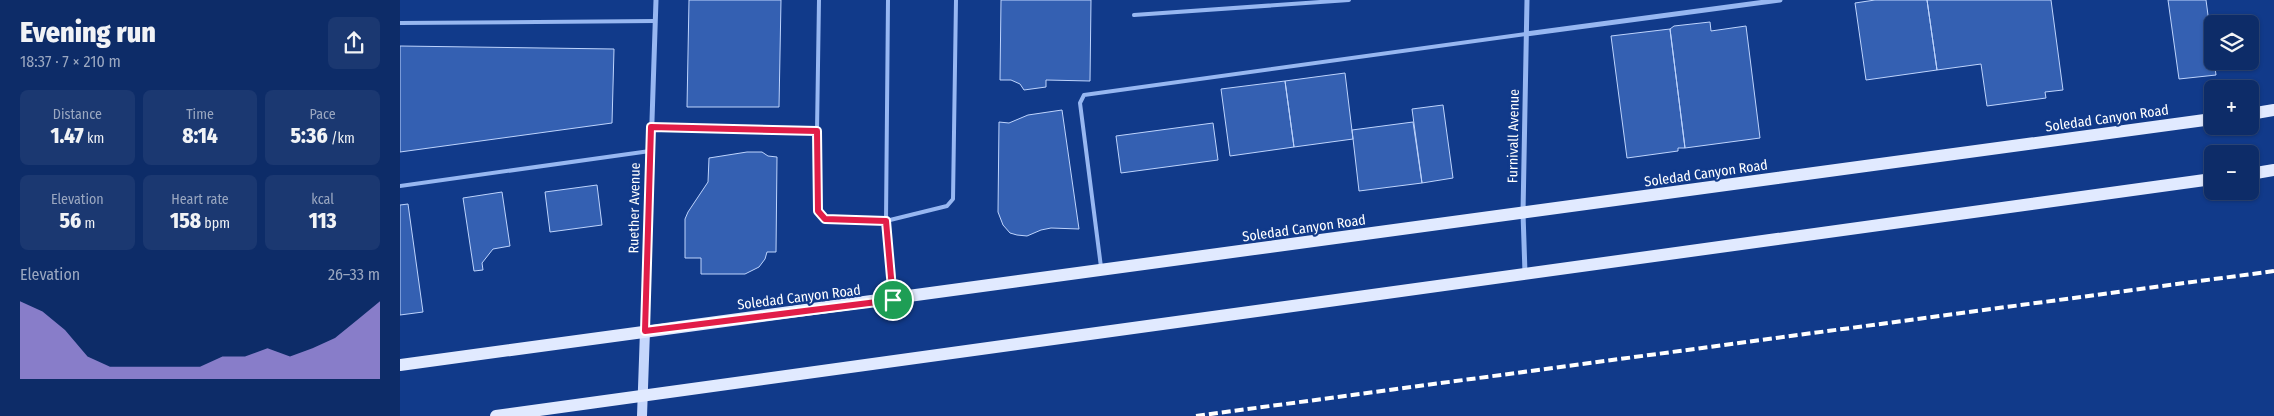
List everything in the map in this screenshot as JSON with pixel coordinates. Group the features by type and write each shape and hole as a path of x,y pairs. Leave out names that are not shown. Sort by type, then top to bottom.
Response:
{"main road":[{"path":"2259,112 2274,110"},
{"name":"Soledad Canyon Road","path":"400,366 645,331 1101,272 2204,120"},
{"path":"2259,172 2274,170"},
{"path":"496,416 2204,180"}],"street":[{"name":"Ruether Avenue","path":"642,416 656,0"},
{"name":"Furnivall Avenue","path":"1525,273 1522,213 1527,0"},
{"path":"1526,34 1780,0"}],"lane":[{"path":"820,0 817,131 818,211 825,219 886,221 947,206 953,199 956,0"},
{"path":"888,0 886,221 893,300"},
{"path":"1134,15 1348,0"},
{"path":"400,23 655,21"},
{"path":"1101,272 1080,103 1084,95 1526,34"},
{"path":"651,127 817,131"},
{"path":"400,186 650,151"}],"building":[{"path":"689,0 781,0 779,107 687,107"},
{"path":"1001,0 1091,0 1090,81 1046,80 1046,87 1024,90 1020,84 1011,80 1000,80"},
{"path":"1875,0 1927,0 1937,70 1866,80 1855,3"},
{"path":"1927,0 2051,0 2063,90 2045,92 2046,98 1987,106 1981,64 1937,70"},
{"path":"2168,0 2206,0 2208,15 2204,15 2204,70 2215,70 2216,75 2179,79"},
{"path":"1710,22 1711,31 1746,26 1760,138 1685,148 1670,29 1674,26"},
{"path":"1670,29 1685,148 1678,148 1678,151 1627,158 1611,36"},
{"path":"400,46 614,49 612,123 400,152"},
{"path":"1345,73 1353,139 1294,147 1285,81"},
{"path":"1285,81 1294,147 1230,156 1221,89"},
{"path":"1443,105 1453,178 1422,183 1412,109"},
{"path":"1062,110 1079,229 1051,228 1027,236 1010,233 1003,225 998,212 999,122 1009,123 1028,115"},
{"path":"1413,122 1422,183 1359,191 1352,130"},
{"path":"1213,123 1218,160 1121,173 1116,136"},
{"path":"747,152 762,152 768,156 777,157 776,252 767,252 765,259 759,267 745,274 701,274 701,258 685,258 685,219 708,182 709,158"},
{"path":"597,185 602,225 550,232 545,192"},
{"path":"502,192 510,246 493,249 482,263 483,270 474,271 463,198"},
{"path":"408,204 423,312 400,315 400,205"}],"railway":[{"path":"1196,416 2274,271"}],"route":[{"path":"651,127 817,131 818,211 825,219 886,221 893,300 645,331 651,127"}]}
